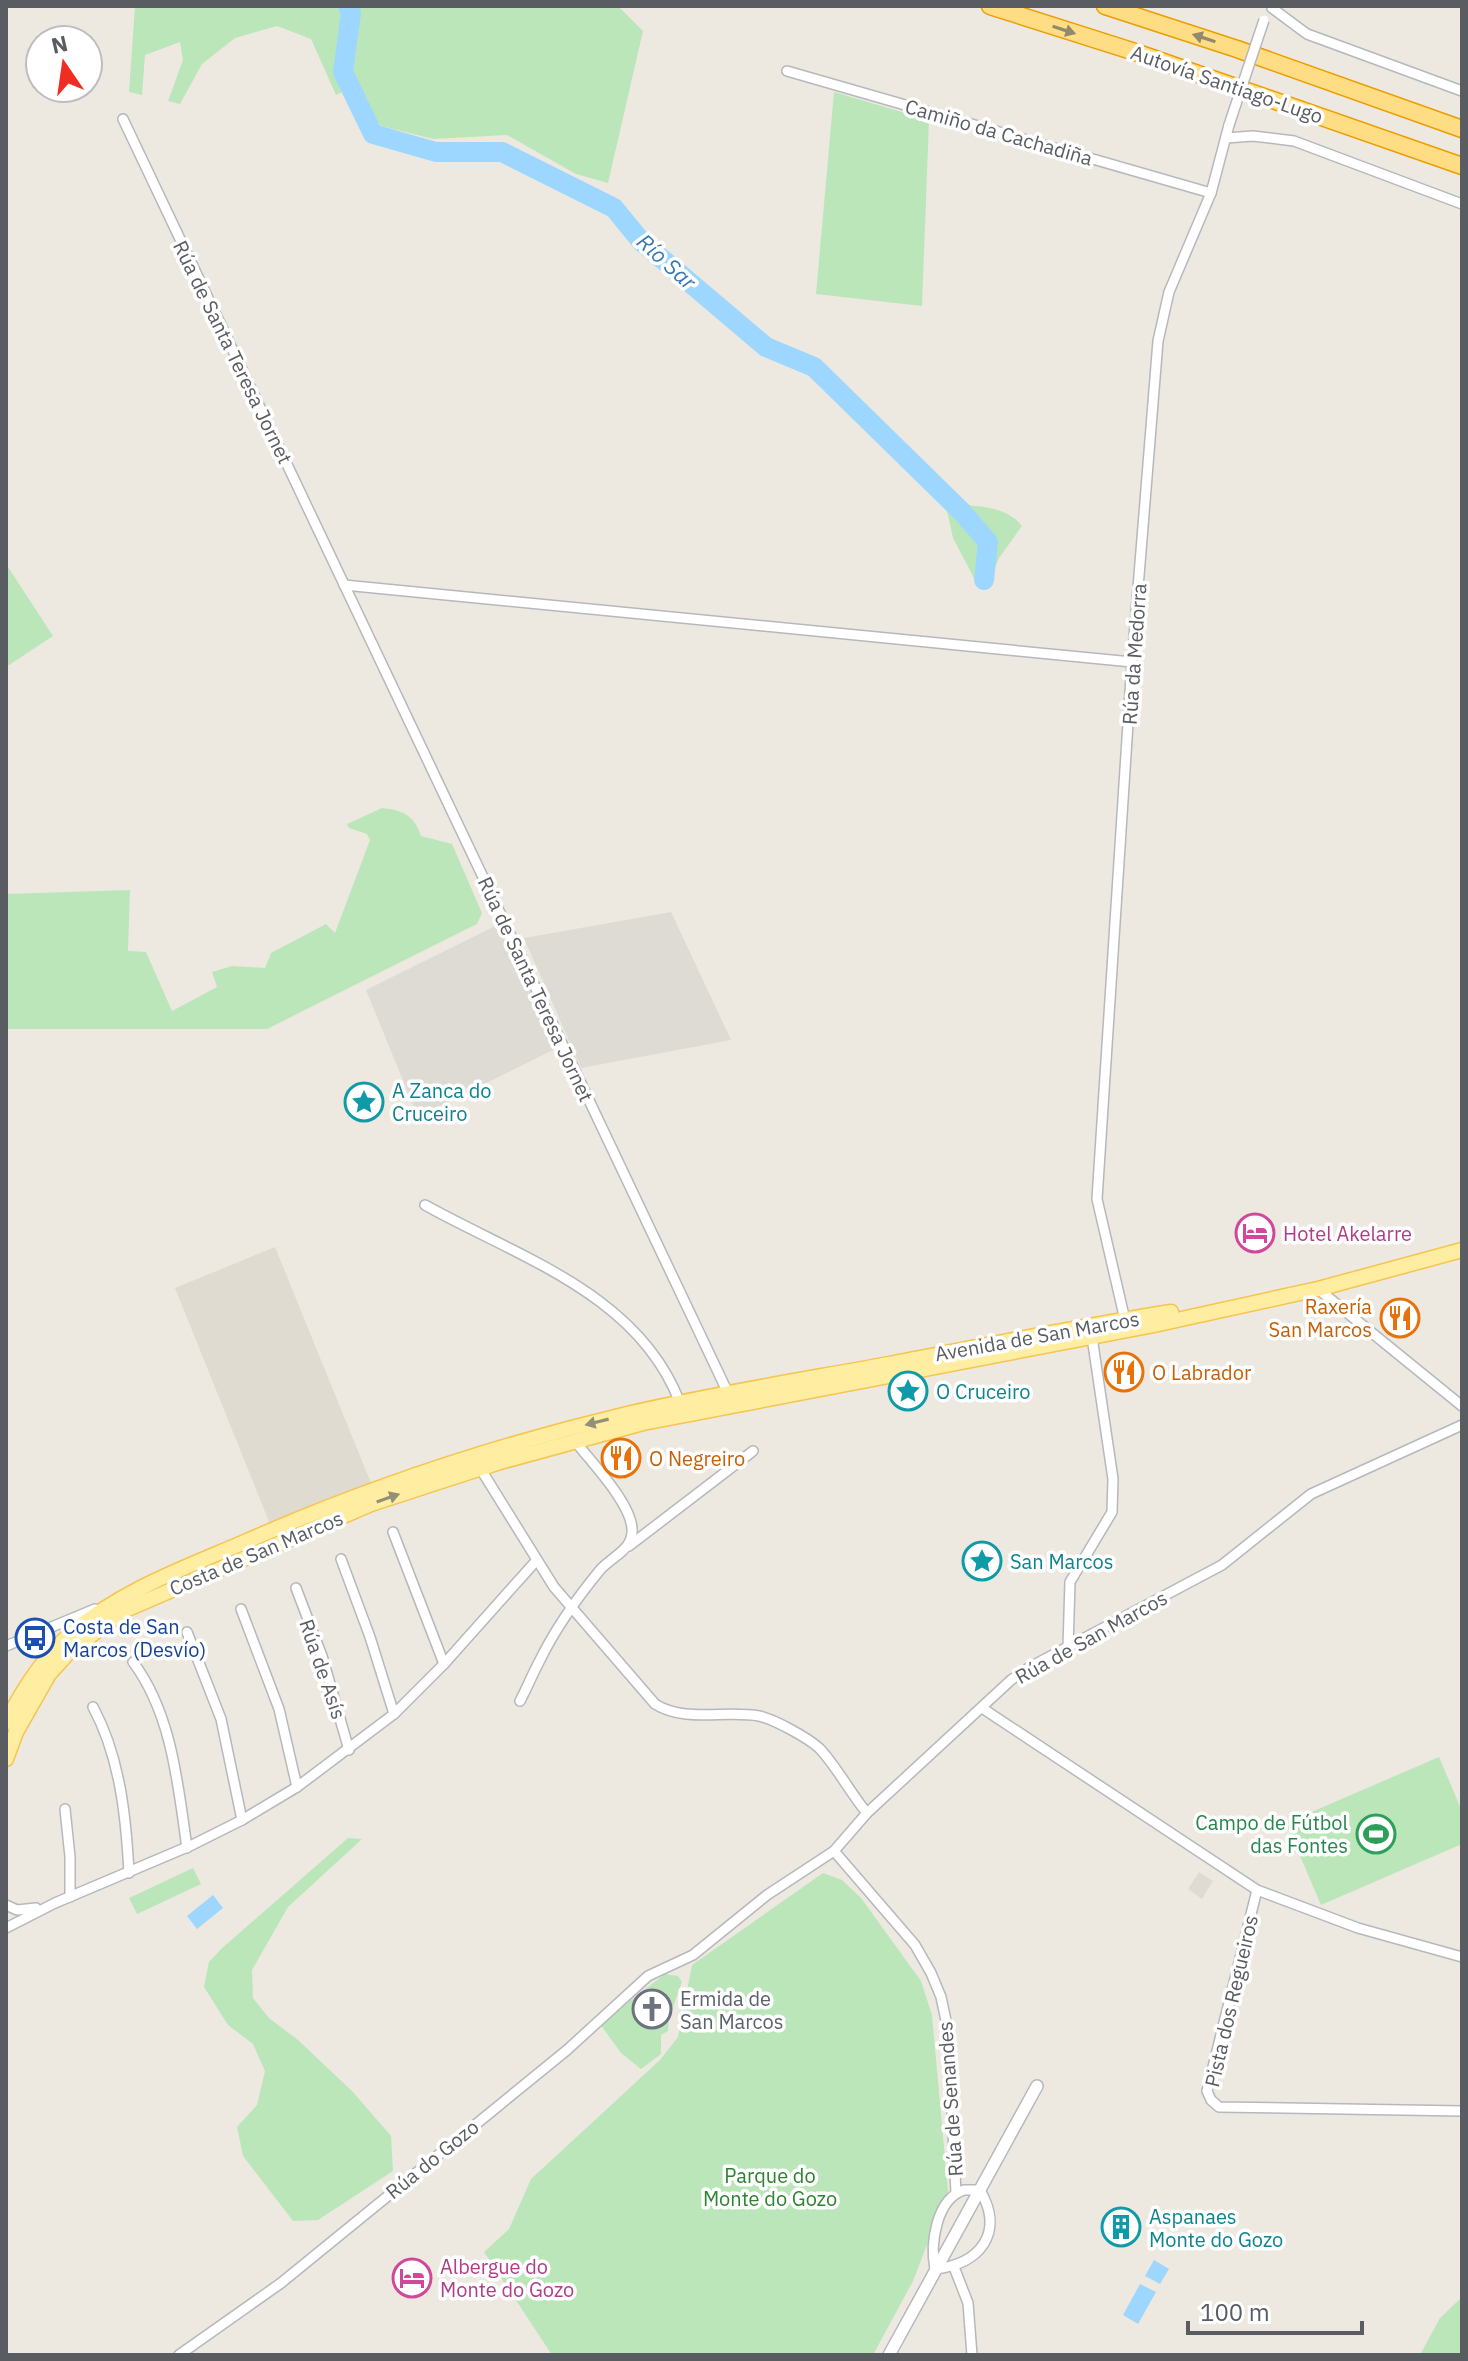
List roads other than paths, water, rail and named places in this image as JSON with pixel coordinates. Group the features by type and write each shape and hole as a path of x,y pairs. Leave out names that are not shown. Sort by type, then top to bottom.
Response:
{"highway":[{"name":"Autovía Santiago-Lugo","path":"990,6 1135,52 1462,166"},
{"name":"Autovía Santiago-Lugo","path":"1105,6 1462,129"},
{"path":"1237,49 1433,113 1462,118"},
{"path":"1331,120 1462,177"}],"main road":[{"name":"Avenida de San Marcos","path":"572,1435 1154,1325 1318,1289 1462,1250"},
{"name":"Avenida de San Marcos","path":"572,1435 680,1403 728,1393 1125,1320 1231,1302 1270,1299"},
{"path":"1092,1337 1125,1320 1132,1324 1143,1322 1154,1325"},
{"path":"643,1423 664,1412 718,1401 728,1393 738,1397 815,1383 853,1381"},
{"path":"402,1480 469,1464 480,1468 485,1459 534,1444 553,1433"},
{"name":"Costa de San Marcos","path":"6,1723 30,1680 62,1638 122,1604 287,1523 402,1480 553,1433 572,1435"},
{"name":"Costa de San Marcos","path":"6,1759 16,1732 49,1674 122,1604 371,1504 572,1435"},
{"path":"49,1674 62,1638"}],"street":[{"name":"Rúa da Medorra","path":"1125,1320 1097,1199 1132,662 1158,341 1169,292 1211,193 1229,125 1264,20 1273,7"},
{"path":"1273,7 1292,26 1307,34 1462,91"},
{"name":"Camiño da Cachadiña","path":"787,71 1211,193"},
{"name":"Rúa de Santa Teresa Jornet","path":"123,119 728,1393"},
{"path":"1226,138 1253,136 1294,141 1462,204"},
{"path":"344,585 1132,662"},
{"path":"425,1205 567,1278 609,1309 648,1344 670,1377 680,1403"},
{"path":"1318,1289 1462,1406"},
{"path":"1068,1647 1070,1582 1112,1512 1113,1479 1092,1337"},
{"name":"Rúa de San Marcos","path":"681,1960 693,1955 767,1895 834,1851 867,1813 1011,1680 1222,1565 1311,1494 1462,1425"},
{"path":"572,1435 629,1515 632,1535 628,1547"},
{"path":"520,1701 571,1606 604,1566 753,1451"},
{"path":"488,1482 500,1462"},
{"path":"480,1468 536,1561 655,1704 676,1713 758,1716 777,1723 820,1750 849,1793 867,1813"},
{"path":"445,1478 477,1478 488,1482"},
{"path":"393,1532 444,1664"},
{"path":"341,1559 394,1714"},
{"path":"6,1928 55,1903 187,1848 297,1787 394,1714 444,1664 536,1561"},
{"name":"Rúa de Asís","path":"296,1588 322,1656 349,1750"},
{"path":"241,1609 279,1709 297,1787"},
{"path":"187,1632 221,1719 242,1820"},
{"path":"6,1646 34,1635 62,1638"},
{"path":"133,1662 158,1709 168,1740 180,1791 187,1848"},
{"path":"93,1707 109,1746 121,1789 129,1873"},
{"path":"982,1708 1257,1890 1358,1928 1462,1957"},
{"path":"65,1809 70,1897"},
{"name":"Rúa de Senandes","path":"834,1851 915,1945 941,1997 948,2030 956,2193"},
{"name":"Pista dos Regueiros","path":"1257,1890 1207,2091 1211,2100 1219,2107 1462,2111"},
{"path":"6,1905 24,1911 55,1903"},
{"name":"Rúa do Gozo","path":"179,2355 293,2273 567,2050 648,1976 681,1960"},
{"path":"889,2355 1037,2086"},
{"path":"935,2269 936,2230 948,2199 956,2193 980,2190"},
{"path":"935,2269 967,2262 980,2251 987,2238 988,2214 980,2190"},
{"path":"954,2267 968,2303 972,2355"}],"water":[{"path":"213,1895 223,1908 197,1929 187,1916"},
{"path":"1154,2260 1169,2269 1160,2284 1145,2276"},
{"path":"1140,2284 1156,2292 1138,2324 1123,2315"}],"waterway":[{"name":"Río Sar","path":"348,6 351,13 343,72 373,134 436,152 502,152 614,208 641,241 766,347 814,367 962,512 988,542 984,580"}],"place":[{"name":"A Zanca do Cruceiro","path":"364,1102"},
{"name":"Hotel Akelarre","path":"1255,1233"},
{"name":"Raxería San Marcos","path":"1400,1318"},
{"name":"O Labrador","path":"1124,1372"},
{"name":"O Cruceiro","path":"908,1391"},
{"name":"O Negreiro","path":"621,1458"},
{"name":"San Marcos","path":"982,1561"},
{"name":"Costa de San Marcos (Desvío)","path":"35,1638"},
{"name":"Campo de Fútbol das Fontes","path":"1376,1834"},
{"name":"Ermida de San Marcos","path":"652,2009"},
{"name":"Aspanaes Monte do Gozo","path":"1121,2227"},
{"name":"Albergue do Monte do Gozo","path":"412,2278"}],"park label":[{"name":"Parque do Monte do Gozo","path":"770,2186"}]}
